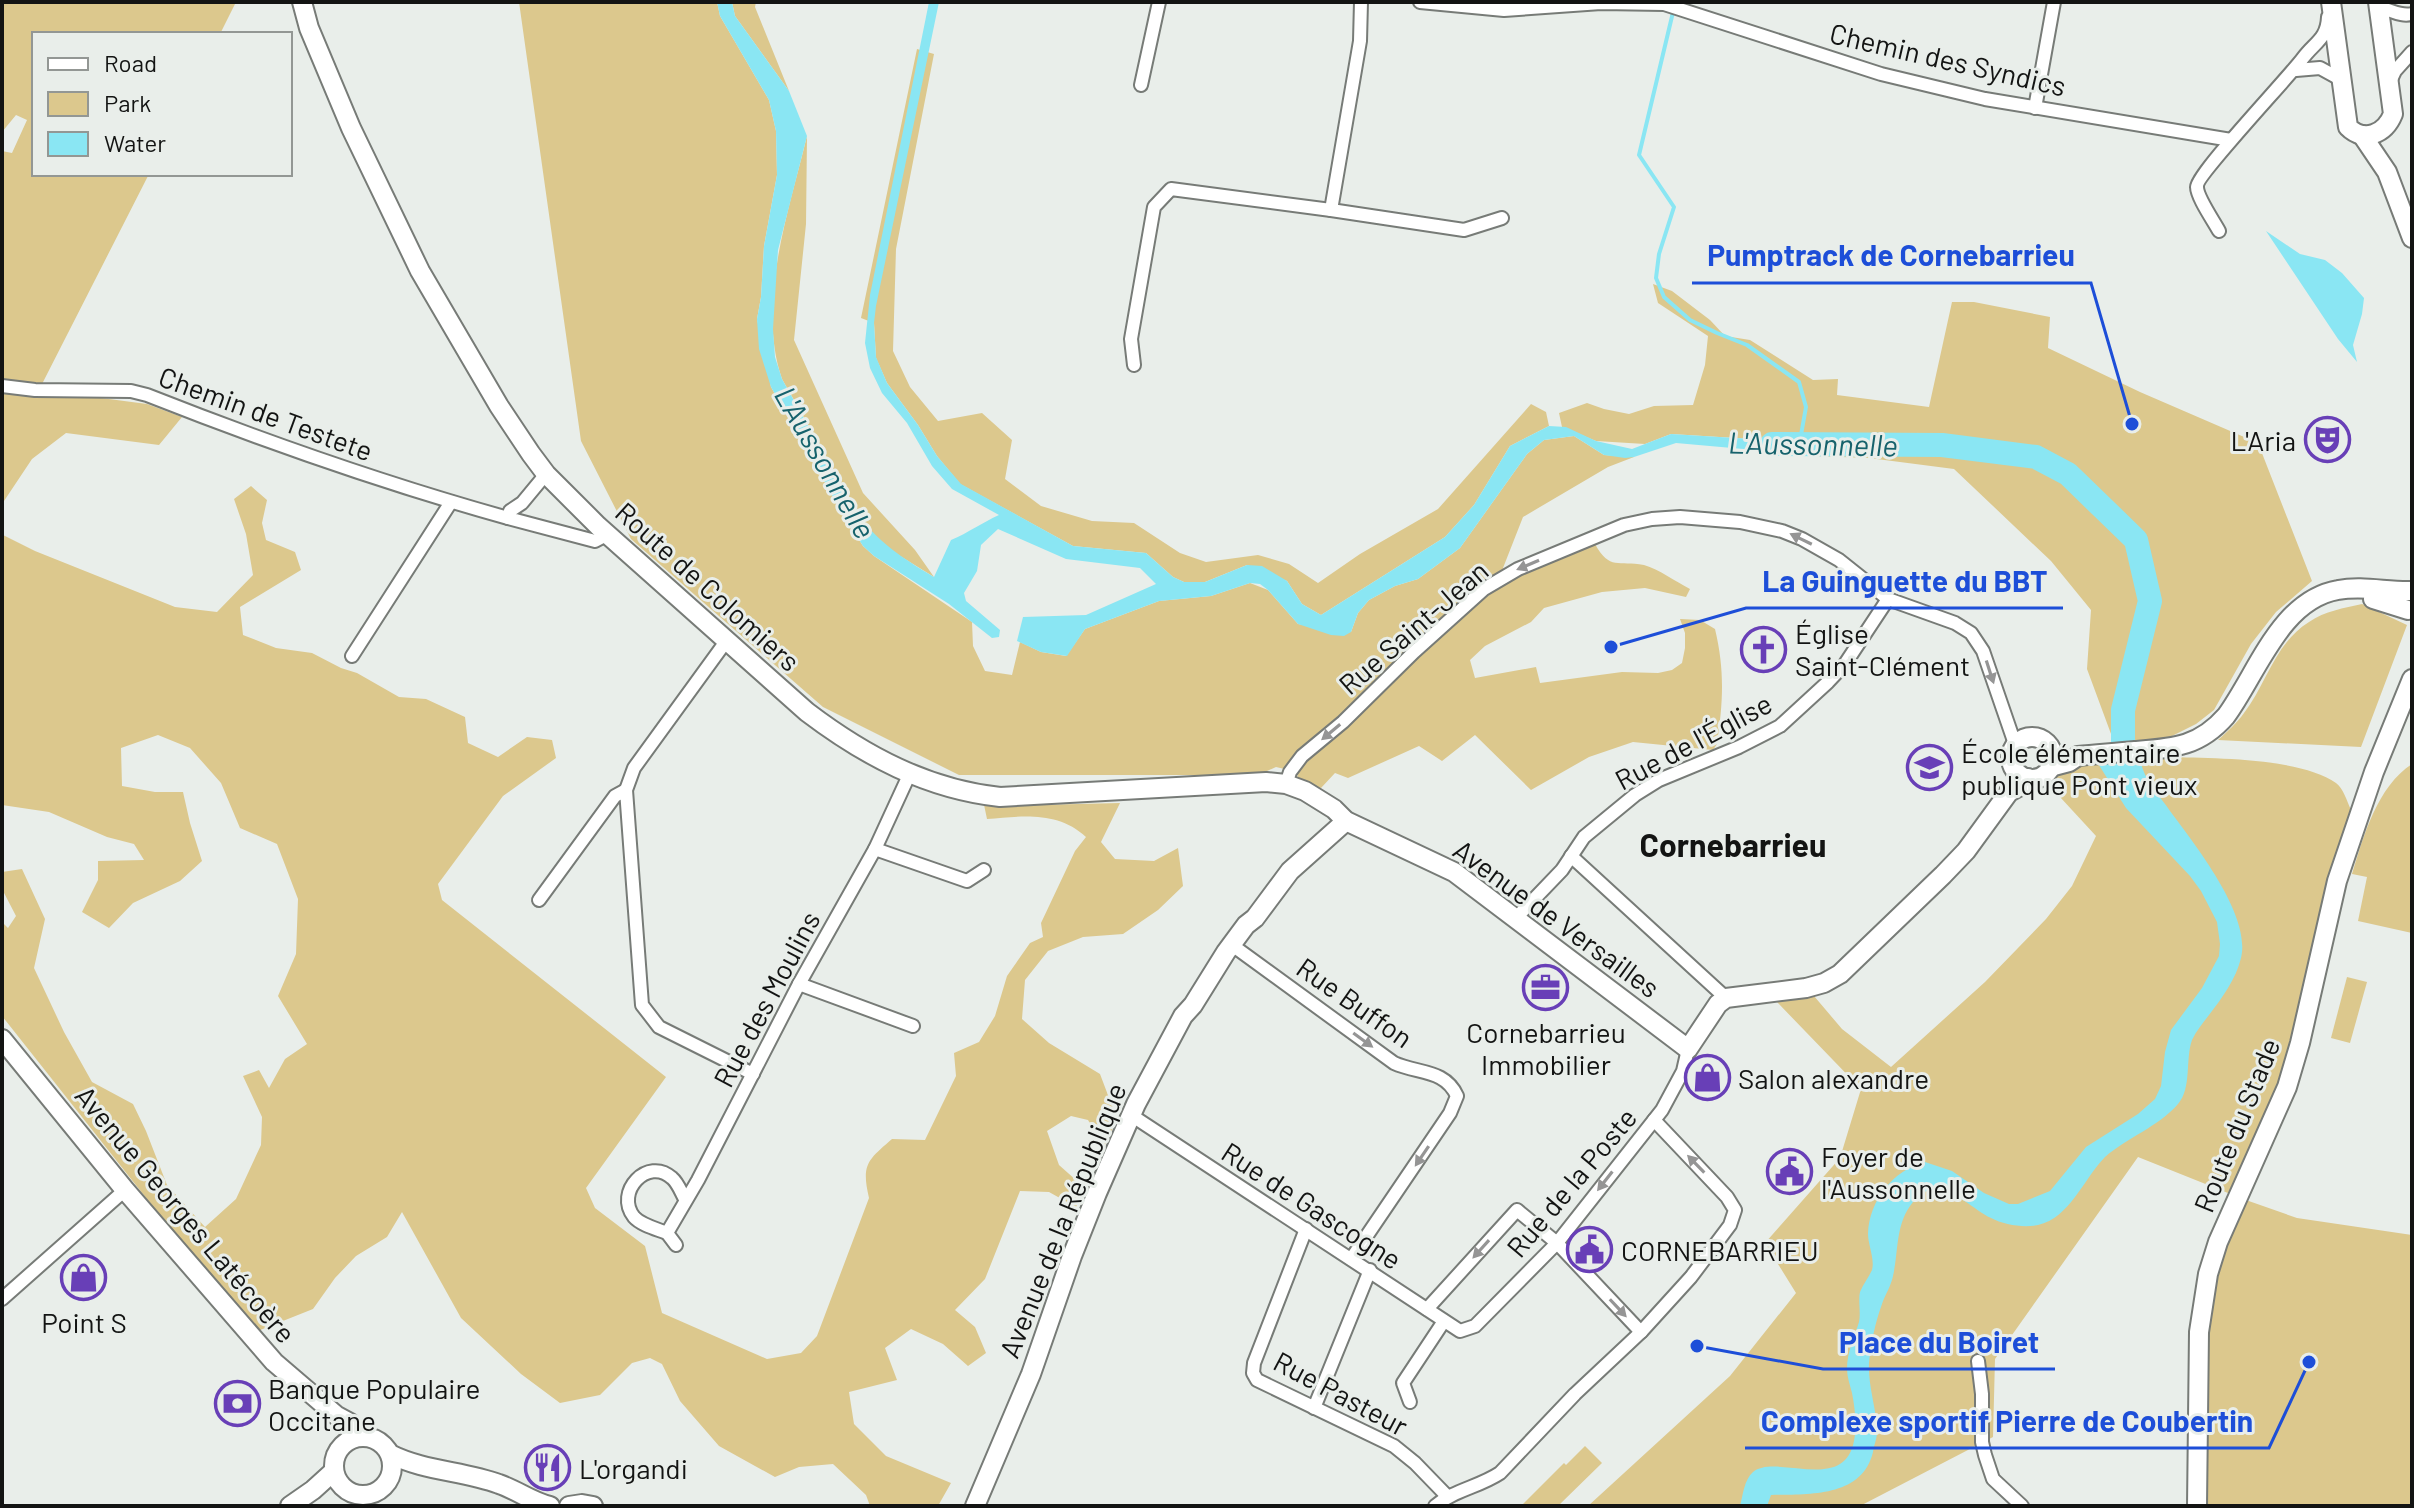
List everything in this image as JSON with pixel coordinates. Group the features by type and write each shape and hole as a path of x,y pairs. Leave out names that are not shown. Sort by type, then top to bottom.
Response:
{"street":[{"name":"Route de Colomiers","path":"302,2 309,28 351,128 420,271 499,406 546,474 608,534 807,712 877,760 965,793 1000,797 1266,782 1286,784 1320,800 1346,821"},
{"path":"1141,85 1159,2"},
{"path":"1331,210 1360,41 1361,2"},
{"name":"Chemin des Syndics","path":"1420,2 1504,10 1601,3 1669,5 1881,74 1985,99 2231,140"},
{"path":"2035,108 2054,2"},
{"path":"2219,231 2196,189 2198,180 2296,70 2327,30 2330,2"},
{"path":"2330,2 2348,127 2362,135 2371,136 2380,132 2393,114 2378,5 2398,14 2412,14"},
{"path":"2389,84 2395,71 2412,52"},
{"path":"2296,70 2320,68 2340,79"},
{"path":"2386,127 2387,172"},
{"path":"2362,135 2387,172 2412,238"},
{"path":"1134,365 1131,339 1154,207 1171,189 1464,230 1502,218"},
{"name":"Chemin de Testete","path":"2,386 35,390 131,391 258,439 451,502 595,541 608,534"},
{"path":"508,518 510,511 517,508 546,474"},
{"path":"352,656 451,502"},
{"name":"Rue Saint-Jean","path":"1286,784 1290,772 1302,756 1343,722 1484,589 1518,569 1624,525 1680,517 1740,522 1782,531 1839,560 1888,599 1955,623 1971,633 1983,651 2015,744"},
{"path":"2050,767 2078,756 2186,745 2218,725 2236,703 2286,621 2304,607 2356,597 2411,608"},
{"name":"Rue de l'Église","path":"1515,919 1562,870 1584,837 1605,818 1659,780 1739,747 1780,726 1845,664 1888,599"},
{"path":"727,640 634,768 626,790 642,1005 659,1027 753,1074"},
{"name":"Route du Stade","path":"2197,1506 2199,1332 2208,1274 2218,1242 2287,1087 2337,881 2374,772 2412,679"},
{"path":"2049,746 2052,760 2041,776 2021,773 2011,760 2015,744 2032,737 2049,746 2070,750 2078,756"},
{"name":"Rue des Moulins","path":"667,1233 698,1180 799,984 875,849 910,773"},
{"path":"1688,1049 1718,1004 1726,998 1806,988 1840,974 1964,853 2021,773"},
{"path":"539,900 615,796 626,790"},
{"name":"Avenue de Versailles","path":"1346,821 1454,872 1688,1049"},
{"name":"Avenue de la République","path":"975,1506 1031,1374 1072,1256 1131,1115 1183,1016 1246,925 1255,918 1290,871 1346,821"},
{"path":"875,849 967,881 984,870"},
{"path":"1571,856 1726,998"},
{"name":"Rue Buffon","path":"1232,945 1394,1063 1431,1072 1447,1080 1457,1096 1450,1113 1351,1259"},
{"path":"799,984 913,1026"},
{"name":"Avenue Georges Latécoère","path":"2,1039 125,1190 274,1362 363,1437"},
{"name":"Rue de la Poste","path":"1467,1330 1475,1326 1557,1243 1662,1110 1683,1071 1688,1049"},
{"name":"Rue de Gascogne","path":"1131,1115 1444,1321 1460,1331 1467,1330"},
{"path":"1435,1506 1447,1496 1490,1480 1500,1473 1575,1394 1641,1332 1691,1277 1730,1225 1735,1210 1727,1197 1654,1120"},
{"path":"676,1245 667,1233 636,1219 628,1207 627,1198 635,1179 655,1171 675,1179 685,1199"},
{"path":"698,1180 711,1185"},
{"path":"2,1299 125,1190"},
{"path":"1427,1309 1517,1210 1557,1243 1641,1332"},
{"name":"Rue Pasteur","path":"1306,1229 1254,1363 1253,1373 1263,1384 1394,1446 1447,1496"},
{"path":"1314,1408 1370,1270"},
{"path":"1410,1402 1403,1383 1444,1321"},
{"path":"1978,1361 1985,1455 1993,1479 2022,1506"},
{"path":"337,1416 341,1448"},
{"path":"525,1506 501,1494 457,1482 408,1476 397,1477 379,1490 364,1495 345,1489 340,1484 334,1463 341,1448 351,1440 363,1437 379,1441 390,1454 415,1464 499,1484 550,1506"},
{"path":"387,1484 392,1469 390,1454"},
{"path":"290,1506 334,1471"},
{"path":"305,1506 328,1493 345,1489"},
{"path":"569,1506 593,1506"}],"green space":[{"path":"2,2 236,2 221,32 32,32 32,176 148,176 41,386 2,380 2,151 12,153 27,120 16,115 2,132"},
{"path":"519,2 717,2 720,16 769,100 776,131 777,175 764,246 757,319 771,387 863,546 972,622 973,646 985,671 1012,675 1020,642 1041,652 1066,656 1085,629 1159,601 1211,596 1250,583 1268,590 1298,624 1351,632 1358,613 1369,600 1395,586 1418,579 1460,548 1527,454 1544,440 1574,436 1604,455 1634,457 1608,467 1523,517 1503,568 1510,581 1595,544 1610,561 1650,567 1690,589 1686,597 1645,588 1602,592 1544,608 1531,622 1485,646 1470,660 1475,678 1536,667 1540,683 1622,672 1658,673 1672,670 1682,663 1685,648 1685,633 1680,619 1700,620 1715,629 1722,673 1717,744 1713,750 1633,742 1589,757 1531,790 1475,735 1442,761 1419,746 1348,778 1335,773 1321,788 1298,780 1297,772 1276,767 1258,775 959,775 823,707 631,539 581,441"},
{"path":"732,2 756,2 755,7 789,91 735,16"},
{"path":"917,49 934,54 896,249 893,351 910,387 938,421 982,413 1012,440 1005,479 1041,506 1092,521 1134,523 1180,553 1206,562 1258,555 1289,564 1318,583 1360,554 1438,509 1531,404 1546,412 1549,426 1510,446 1474,505 1445,537 1321,615 1302,604 1287,581 1247,565 1205,582 1184,582 1173,577 1146,553 1073,546 960,484 887,383 876,358 874,323 861,318"},
{"path":"807,136 806,224 794,340 863,493 915,550 934,577 892,551 868,530 782,379 772,320 774,288 784,226"},
{"path":"1653,284 1672,291 1710,320 1725,336 1750,340 1813,380 1838,379 1837,395 1929,407 1952,302 1974,302 2050,317 2048,348 2258,443 2312,581 2276,612 2251,644 2214,710 2196,724 2166,739 2114,742 2087,669 2091,610 2051,561 1954,469 1869,458 1811,456 1801,454 1801,442 1671,434 1645,444 1596,441 1562,427 1559,413 1587,403 1629,414 1654,406 1693,405 1705,365 1708,336 1658,303"},
{"path":"2,385 147,404 182,417 159,445 66,433 32,459 2,504"},
{"path":"251,486 267,500 262,523 266,540 295,552 301,570 240,607 243,635 276,648 312,653 357,673 399,697 426,699 465,717 468,743 498,757 527,737 552,740 556,758 503,796 438,884 442,900 666,1077 586,1188 595,1208 645,1246 662,1313 767,1359 801,1353 817,1336 869,1198 868,1164 892,1139 925,1140 956,1076 954,1053 979,1042 995,1016 1007,976 1030,943 1043,937 1041,923 1075,851 1086,837 1052,819 987,819 983,800 997,806 1120,803 1101,842 1115,859 1154,861 1178,848 1183,886 1158,910 1123,934 1083,937 1048,951 1025,980 1022,1019 1049,1043 1100,1074 1117,1119 1104,1147 1088,1120 1071,1116 1047,1131 1059,1165 1086,1189 1076,1207 1049,1192 1020,1191 985,1279 955,1310 975,1327 986,1353 968,1366 943,1344 911,1329 885,1348 897,1380 849,1392 854,1424 886,1456 951,1483 938,1506 870,1506 866,1495 833,1464 799,1467 775,1477 719,1446 680,1401 662,1364 650,1358 632,1363 600,1395 560,1403 521,1374 461,1318 402,1212 387,1237 356,1256 335,1278 313,1309 253,1333 2,1016 2,922 8,928 16,916 2,889 2,872 22,869 45,919 34,968 92,1082 133,1104 167,1185 205,1227 236,1199 261,1145 262,1117 243,1076 259,1070 269,1088 285,1059 307,1044 278,996 296,954 298,899 277,844 240,828 221,783 190,748 158,735 121,748 122,786 155,792 183,792 202,861 180,881 133,903 109,928 82,912 98,880 98,861 144,860 134,844 107,837 49,812 2,805 2,531 3,535 35,551 175,607 217,612 253,575 246,534 234,499"},
{"path":"2362,604 2407,625 2361,747 2218,740 2244,713 2280,652 2297,631 2322,615"},
{"path":"2162,757 2252,761 2300,768 2336,783 2351,810 2329,882 2292,1050 2277,1090 2228,1193 2138,1157 1995,1359 1993,1437 1860,1506 1588,1506 1730,1376 1796,1293 1765,1243 1840,1158 1861,1089 1777,1002 1814,996 1842,1029 1891,1067 1985,982 2046,919 2072,886 2096,836 2048,784 2059,770 2065,766"},
{"path":"2412,764 2412,933 2358,921 2367,877 2352,874 2373,813 2390,785"},
{"path":"2347,977 2367,982 2350,1043 2331,1038"},
{"path":"2243,1199 2297,1218 2412,1235 2412,1506 2205,1506 2208,1316 2220,1264"},
{"path":"1585,1446 1602,1463 1558,1506 1521,1506 1564,1463 1566,1465"}],"water":[{"path":"717,2 732,2 735,16 789,91 807,136 778,250 773,329 775,357 782,379 863,521 890,548 934,577 951,540 999,515 952,489 932,466 907,423 882,393 870,368 865,343 870,295 929,2 939,2 876,306 876,357 887,383 937,456 961,484 1073,546 1146,553 1173,577 1184,582 1205,582 1247,565 1262,566 1287,581 1302,604 1321,615 1445,537 1474,505 1510,446 1549,426 1566,427 1596,441 1632,449 1671,434 1802,442 1801,454 1676,443 1625,458 1604,455 1574,436 1544,440 1527,454 1460,548 1418,579 1395,586 1369,600 1358,613 1351,632 1344,636 1298,624 1268,590 1260,584 1250,583 1211,596 1159,601 1085,629 1067,656 1041,652 1017,641 1023,617 1086,615 1156,584 1140,568 1066,559 998,529 981,545 977,571 964,593 966,601 1000,630 999,637 992,638 949,604 863,546 771,387 759,349 757,319 764,246 777,175 776,131 769,100 720,16"},
{"path":"2266,231 2300,254 2325,260 2342,273 2364,298 2353,345 2357,362 2338,339"},
{"path":"2140,757 2149,782 2216,877 2237,920 2242,940 2241,958 2232,981 2192,1040 2182,1097 2161,1119 2105,1157 2068,1206 2049,1221 2027,1226 2002,1222 1943,1190 1933,1189 1923,1193 1913,1202 1900,1228 1892,1280 1872,1341 1869,1372 1877,1432 1867,1467 1846,1486 1817,1493 1771,1495 1767,1506 1740,1506 1750,1475 1764,1467 1824,1469 1837,1466 1848,1457 1854,1441 1855,1423 1847,1363 1859,1322 1860,1292 1873,1266 1868,1238 1869,1222 1878,1199 1893,1180 1925,1162 1952,1171 1984,1193 2009,1204 2018,1204 2050,1191 2086,1147 2138,1114 2155,1099 2161,1086 2171,1030 2202,988 2219,956 2220,944 2217,922 2201,891 2126,808 2097,762"}],"waterway":[{"path":"1674,8 1639,155 1674,207 1659,254 1656,278 1664,297 1690,320 1747,345 1799,382 1806,407 1799,446"},
{"name":"L'Aussonnelle","path":"1772,444 1942,445 2036,457 2068,474 2136,540 2150,601 2123,710 2123,774"}],"place":[{"name":"Pumptrack de Cornebarrieu","path":"2132,424"},
{"name":"L'Aria","path":"2327,440"},
{"name":"La Guinguette du BBT","path":"1611,647"},
{"name":"Église Saint-Clément","path":"1764,649"},
{"name":"École élémentaire publique Pont vieux","path":"1930,768"},
{"name":"Cornebarrieu Immobilier","path":"1546,987"},
{"name":"Salon alexandre","path":"1707,1078"},
{"name":"Foyer de l'Aussonnelle","path":"1790,1172"},
{"name":"CORNEBARRIEU","path":"1590,1250"},
{"name":"Point S","path":"84,1277"},
{"name":"Place du Boiret","path":"1697,1346"},
{"name":"Complexe sportif Pierre de Coubertin","path":"2309,1362"},
{"name":"Banque Populaire Occitane","path":"237,1404"},
{"name":"L'organdi","path":"548,1468"}],"district":[{"name":"Cornebarrieu","path":"1733,844"}]}
